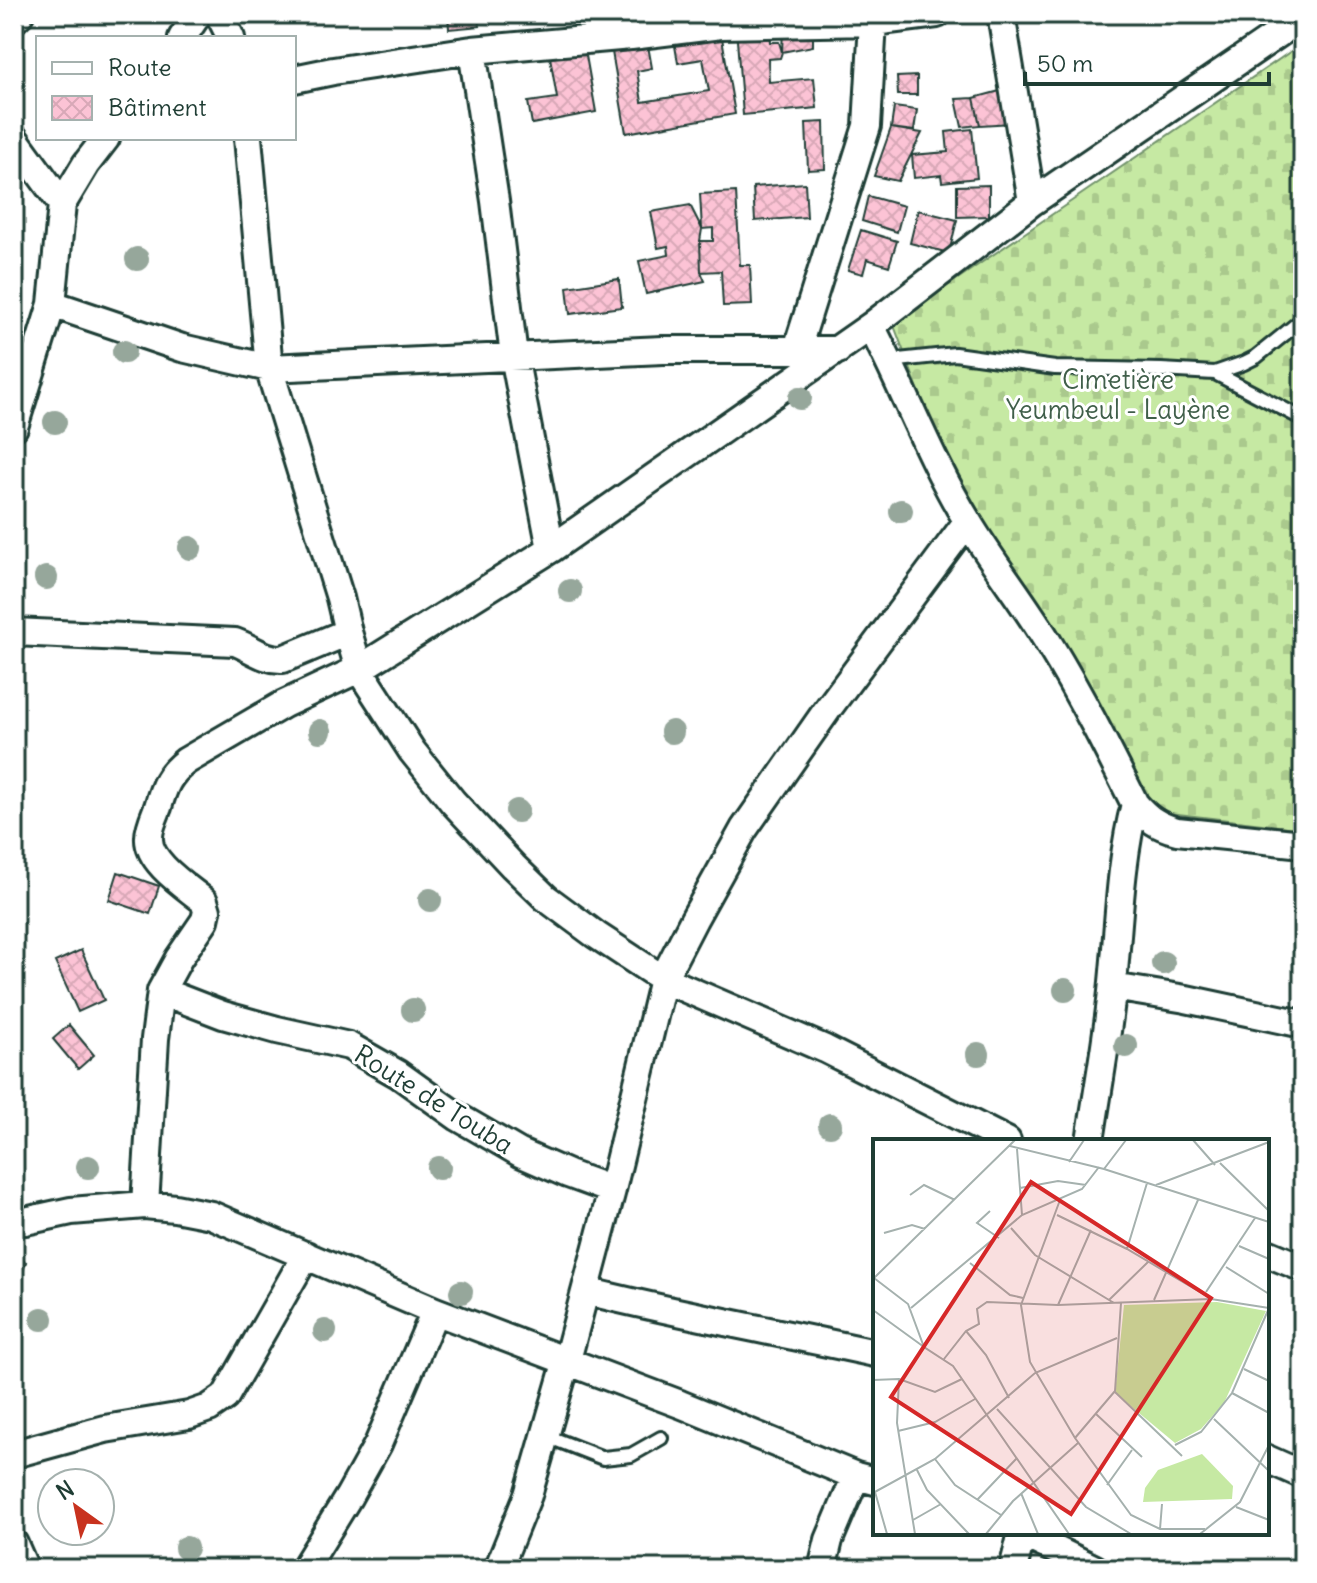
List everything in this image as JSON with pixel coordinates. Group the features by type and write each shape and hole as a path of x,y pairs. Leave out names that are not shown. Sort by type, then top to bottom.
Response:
{"street":[{"path":"14,20 20,14"},
{"path":"183,36 198,14"},
{"path":"219,14 230,36"},
{"path":"296,79 472,50 631,36 720,20 873,22 937,14"},
{"path":"1001,14 1032,202"},
{"path":"145,1205 155,1039 161,991 205,920 207,911 204,901 157,861 148,839 165,783 175,770 284,704 359,669 551,549 838,350 1032,202 1303,17"},
{"path":"797,349 867,126 873,22"},
{"path":"472,50 514,356 551,549"},
{"path":"14,138 62,204"},
{"path":"14,427 18,398 52,304 62,204 104,140"},
{"path":"248,140 269,368 359,669 412,751 453,802 546,898 663,979 825,1049 1003,1139"},
{"path":"52,304 182,348 269,368 663,350 838,350"},
{"path":"871,326 931,455 967,522 1069,676 1135,804 1159,826 1177,831 1303,844"},
{"path":"498,1569 528,1495 567,1360 663,979 744,829 827,710 967,522"},
{"path":"14,632 235,642 271,660 283,659 348,632"},
{"path":"1090,1139 1113,987 1124,860 1135,804"},
{"path":"1113,987 1303,1024"},
{"name":"Route de Touba","path":"161,991 223,1015 349,1046 520,1153 612,1190"},
{"path":"14,1219 25,1221 71,1211 145,1205 211,1215 435,1311 866,1479 829,1540 822,1569"},
{"path":"1269,1254 1303,1268"},
{"path":"14,1454 105,1429 189,1415 209,1408 225,1397 306,1255"},
{"path":"586,1291 694,1317 873,1353"},
{"path":"304,1569 378,1444 435,1311"},
{"path":"1269,1460 1303,1475"},
{"path":"1013,1569 1022,1535"},
{"path":"1026,1535 1095,1569"},
{"path":"14,1544 25,1569"}],"lane":[{"path":"889,361 955,354 1055,368 1215,373 1256,357 1303,319"},
{"path":"1215,373 1303,419"},
{"path":"544,1435 603,1458 631,1455 661,1438"}],"green space":[{"name":"Cimetière Yeumbeul - Layène","path":"1303,43 1303,829 1144,810 968,521 893,323"}],"building":[{"path":"448,14 478,14 480,26 449,29"},
{"path":"768,25 770,42 779,42 782,52 780,58 768,59 769,82 814,78 817,108 743,115 736,28"},
{"path":"783,28 813,28 813,46 782,52"},
{"path":"721,32 735,114 626,133 611,46 647,40 652,68 637,71 642,102 709,91 703,59 678,63 674,40"},
{"path":"585,50 596,112 532,124 528,102 557,98 550,57"},
{"path":"917,76 917,95 898,95 897,77"},
{"path":"1007,89 1012,123 980,125 974,98"},
{"path":"974,98 980,125 962,127 956,99"},
{"path":"894,107 917,110 914,131 891,128"},
{"path":"824,122 825,169 808,170 806,123"},
{"path":"891,128 922,133 898,181 874,176"},
{"path":"972,129 977,178 942,182 941,175 914,178 912,155 948,152 946,132"},
{"path":"805,183 807,217 755,221 753,187"},
{"path":"989,185 989,216 957,217 957,186"},
{"path":"736,192 740,265 750,265 752,305 723,306 721,271 701,272 700,241 713,241 713,228 702,229 700,194"},
{"path":"868,196 904,206 897,232 862,221"},
{"path":"690,205 702,229 701,272 705,281 646,294 639,261 669,255 668,246 658,248 651,212"},
{"path":"918,210 957,220 949,253 910,243"},
{"path":"861,230 897,241 889,266 867,259 863,274 848,270"},
{"path":"619,279 622,307 570,314 567,287"},
{"path":"118,872 159,886 150,914 109,900"},
{"path":"81,950 104,1000 78,1012 55,962"},
{"path":"69,1025 94,1055 78,1069 53,1039"},
{"path":"14,1258 26,1262 14,1298"}]}
